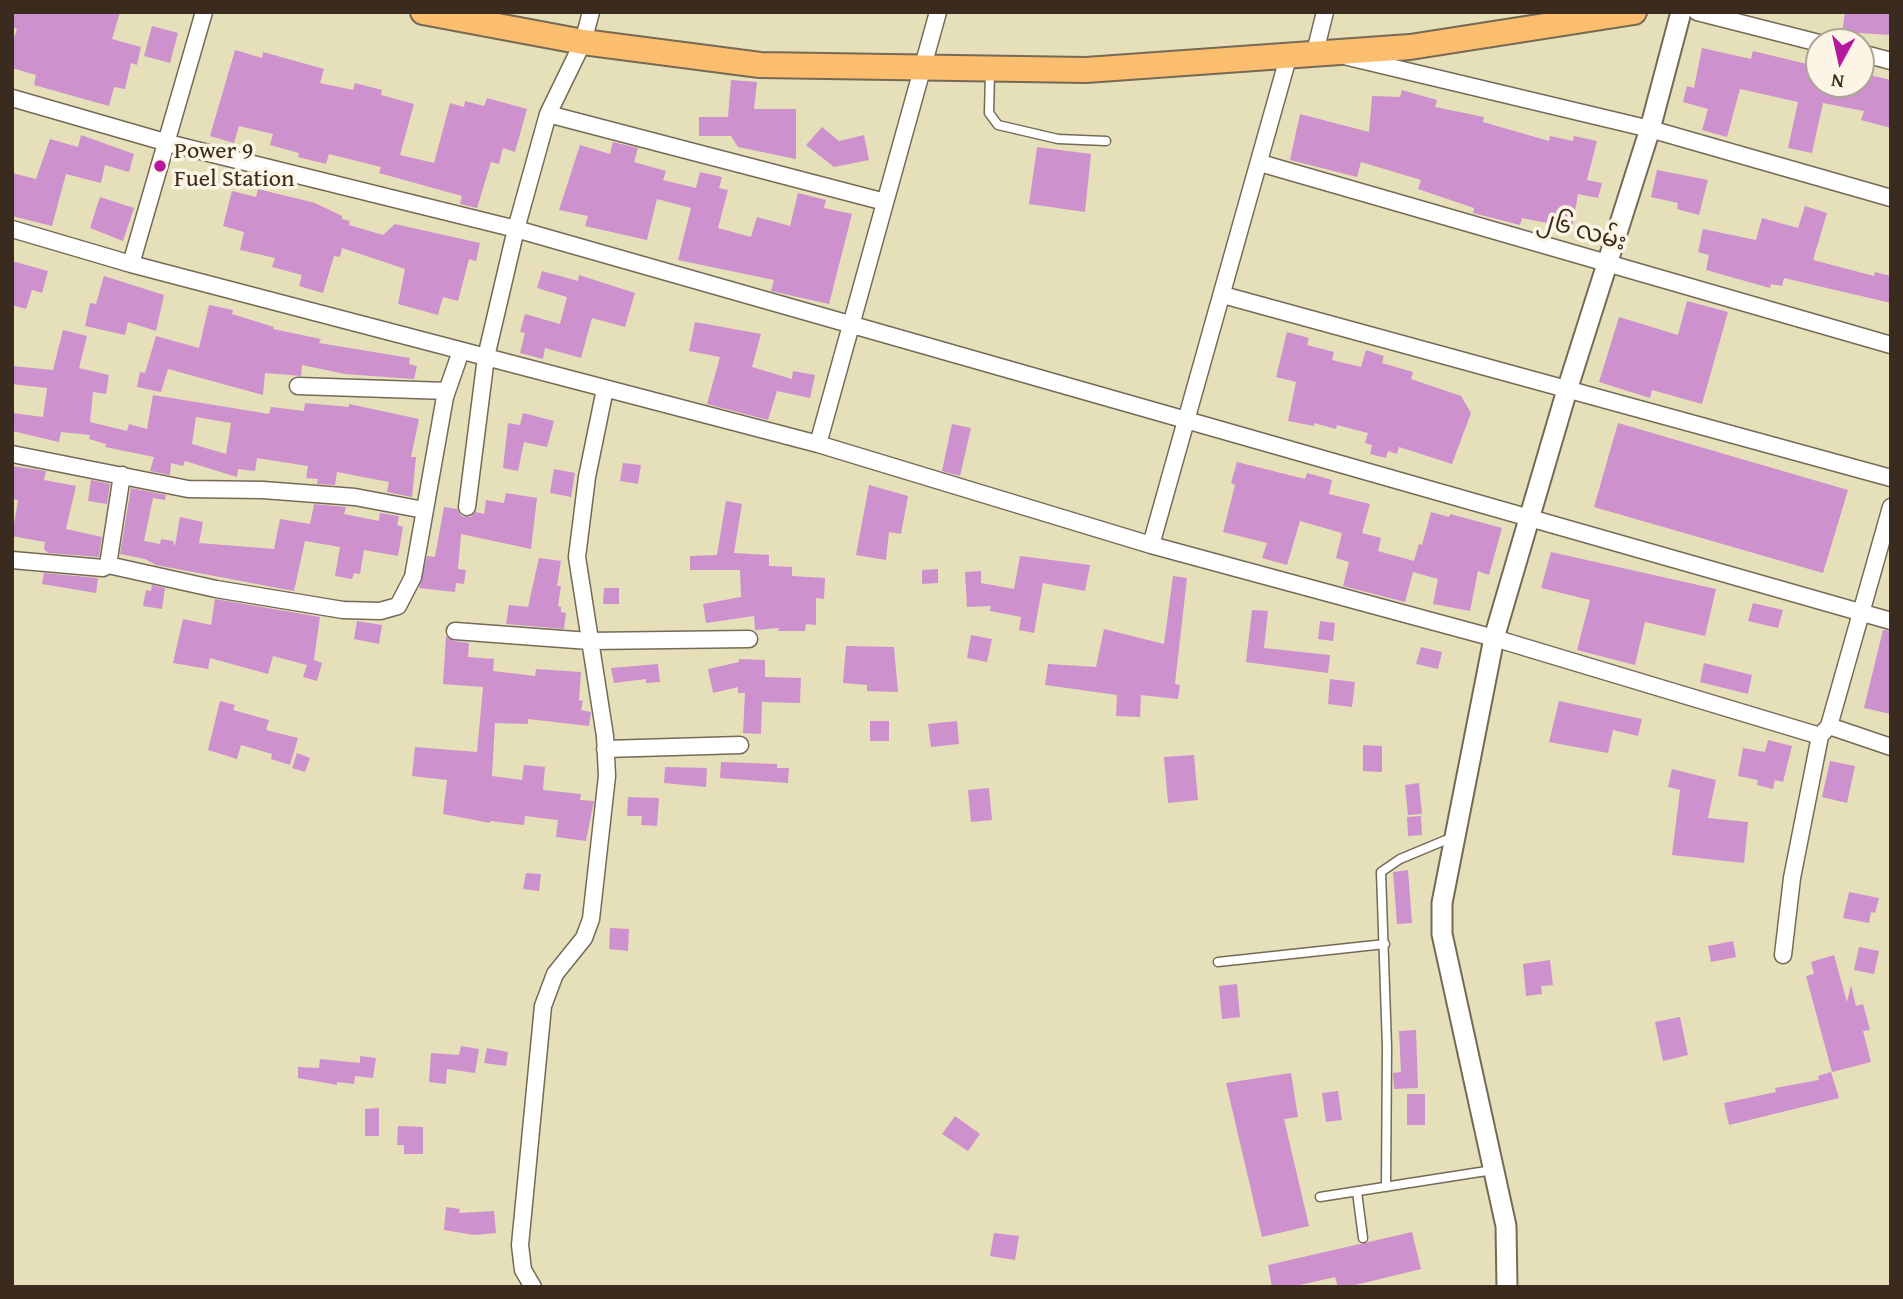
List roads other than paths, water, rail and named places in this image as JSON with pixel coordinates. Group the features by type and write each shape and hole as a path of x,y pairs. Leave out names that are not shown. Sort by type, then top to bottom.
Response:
{"main road":[{"path":"423,12 583,43 760,65 923,70 1086,70 1288,58 1410,47 1634,12"}],"street":[{"path":"131,264 204,12"},
{"path":"467,507 486,358 516,229 548,114 583,43 590,12"},
{"path":"818,444 938,12"},
{"path":"1325,12 1324,55 1650,129 1891,198"},
{"path":"1507,1287 1506,1226 1442,934 1442,902 1494,638 1567,390 1650,129 1681,12"},
{"path":"1698,12 1805,39"},
{"path":"1152,545 1288,58"},
{"path":"12,98 168,143 516,229 850,322 1187,422 1531,517 1891,621"},
{"path":"548,114 885,202"},
{"name":"၂၆ လမ်း","path":"1260,163 1891,345"},
{"path":"12,229 131,264 818,444 1152,545 1891,747"},
{"path":"1223,295 1891,478"},
{"path":"12,560 103,568 108,565 216,589 344,610 391,609 404,598 413,577 447,391 461,351"},
{"path":"298,386 447,391"},
{"path":"533,1287 523,1270 520,1245 542,1006 555,974 584,938 591,919 607,776 606,749 580,590 578,544 606,389"},
{"path":"12,454 188,489 342,496 424,510"},
{"path":"108,565 122,475"},
{"path":"1783,955 1792,878 1825,731 1862,613 1891,507"},
{"path":"455,631 589,641 749,639"},
{"path":"606,749 740,745"}],"lane":[{"path":"990,70 989,113 998,125 1058,139 1106,141"},
{"path":"1386,1187 1385,944 1381,872 1400,859 1453,837"},
{"path":"1218,962 1385,944"},
{"path":"1320,1197 1494,1169"},
{"path":"1357,1192 1363,1238"}],"place":[{"name":"Power 9 Fuel Station","path":"160,166"}]}
